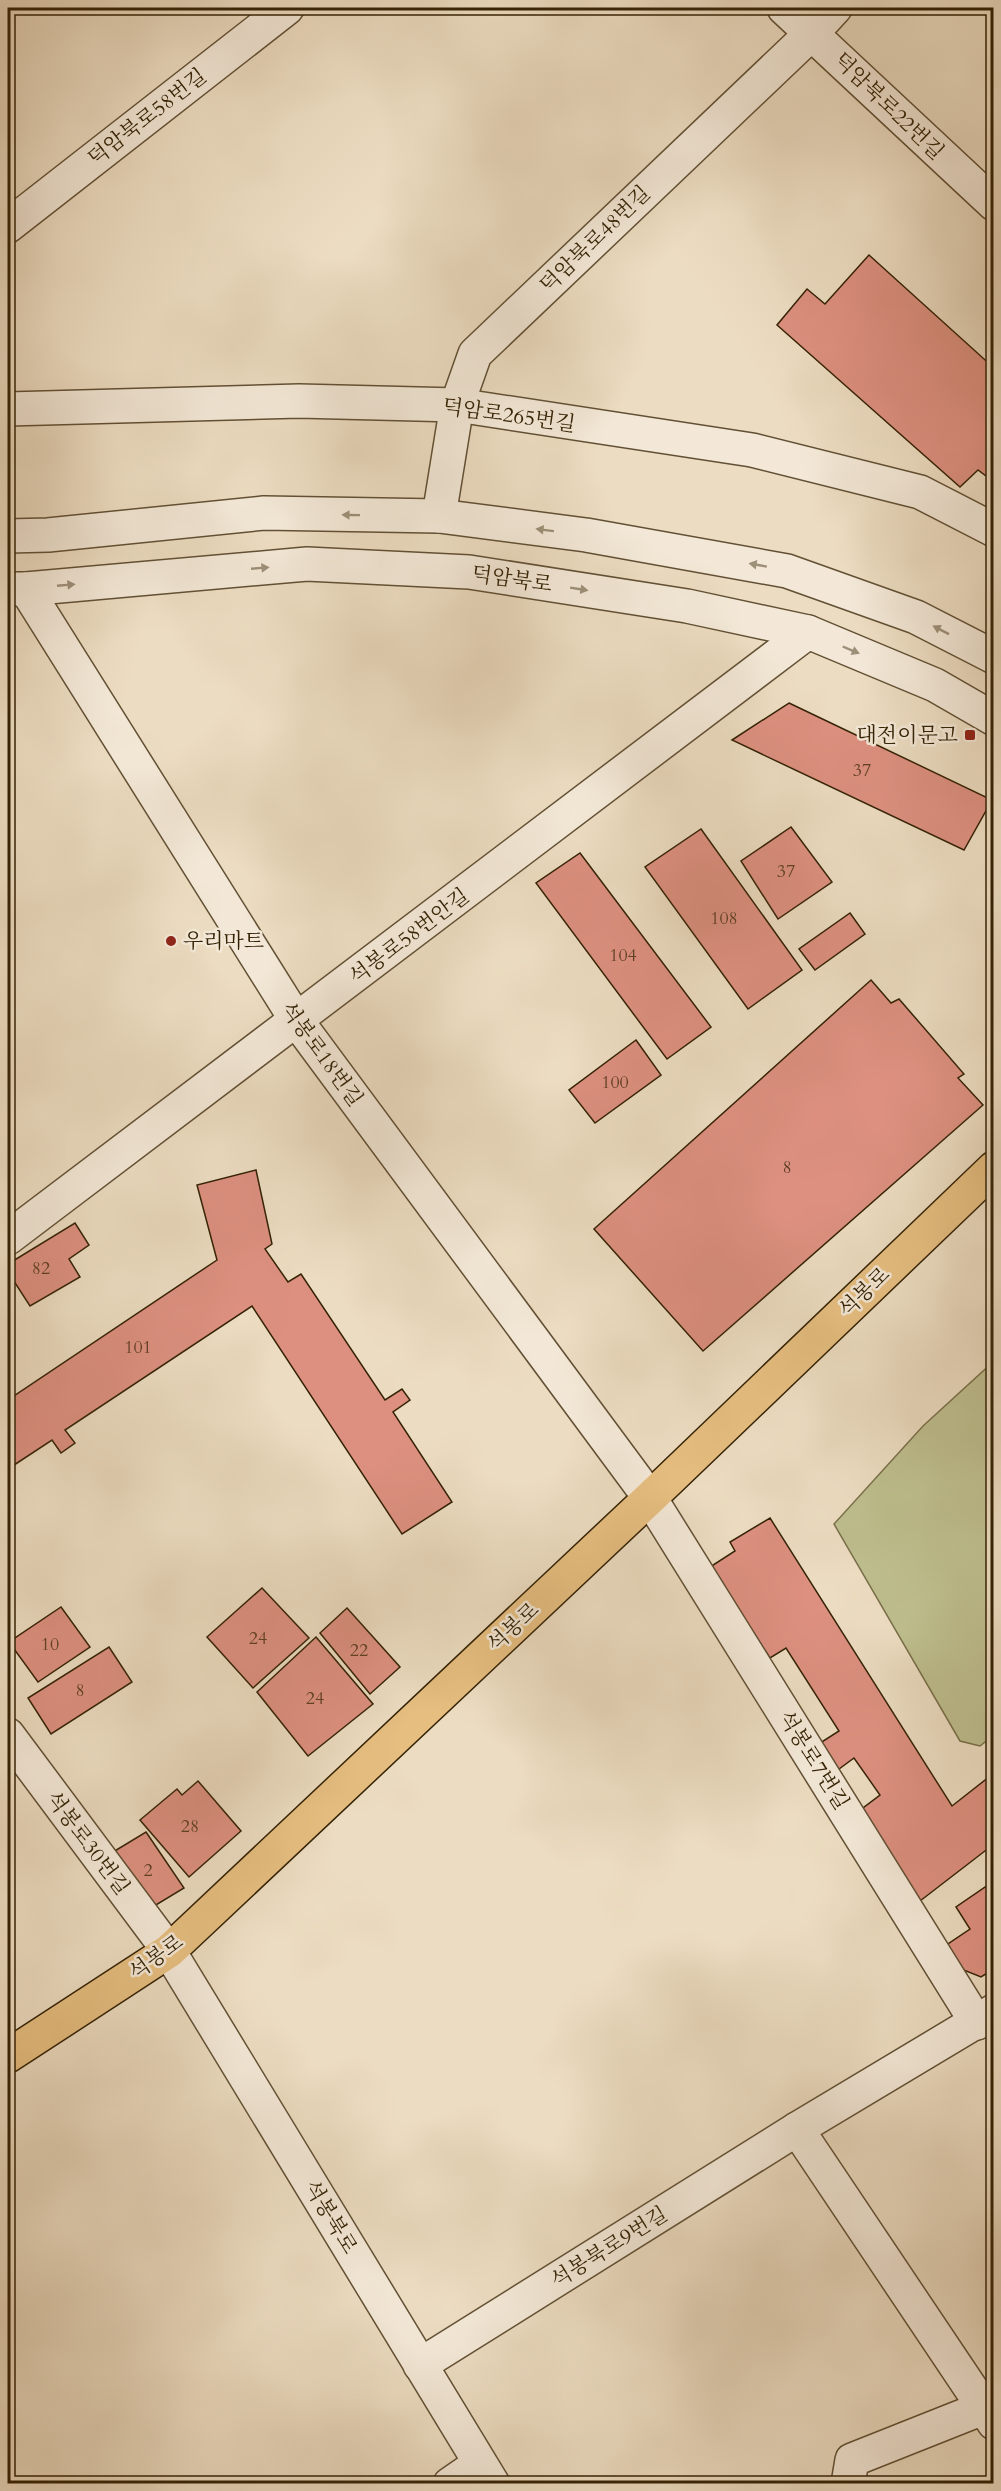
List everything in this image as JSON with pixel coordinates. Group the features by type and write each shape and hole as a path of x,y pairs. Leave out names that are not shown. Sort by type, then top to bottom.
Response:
{"main road":[{"name":"석봉로","path":"8,2056 169,1951 650,1498 993,1168"}],"street":[{"name":"덕암북로58번길","path":"8,226 287,8"},
{"name":"덕암북로22번길","path":"783,8 993,204"},
{"name":"덕암북로48번길","path":"439,516 457,405 475,354 812,33 835,8"},
{"name":"덕암로265번길","path":"8,409 299,401 457,405 753,450 920,492 993,530"},
{"path":"8,536 48,535 264,513 439,516 586,536 787,571 916,617 993,657"},
{"name":"덕암북로","path":"16,589 307,564 469,572 687,606 808,632 935,685 993,719"},
{"name":"석봉로18번길","path":"16,589 297,1021 650,1498"},
{"name":"석봉로58번안길","path":"8,1238 808,632"},
{"name":"석봉로7번길","path":"650,1498 985,2017"},
{"name":"석봉로30번길","path":"8,1735 169,1951"},
{"name":"석봉북로","path":"169,1951 486,2474"},
{"name":"석봉북로9번길","path":"420,2365 797,2129 985,2017"},
{"path":"797,2129 990,2412 852,2460 848,2484"},
{"path":"450,2484 486,2474"}],"green space":[{"path":"993,1362 994,1735 980,1746 960,1741 834,1524 923,1426"}],"building":[{"path":"869,255 994,368 994,482 978,470 960,487 777,325 807,289 825,304"},
{"path":"789,703 992,800 964,850 732,740"},
{"path":"791,827 832,882 778,919 741,861"},
{"path":"701,829 802,970 748,1009 645,867"},
{"path":"580,853 711,1027 667,1059 536,883"},
{"path":"850,913 865,934 815,970 799,949"},
{"path":"871,980 891,1003 899,999 964,1074 958,1078 983,1105 703,1351 594,1229"},
{"path":"636,1040 661,1075 595,1123 569,1090"},
{"path":"256,1170 272,1244 265,1249 288,1282 301,1274 385,1400 402,1389 410,1400 393,1412 452,1502 402,1534 252,1306 65,1430 75,1443 61,1453 52,1440 8,1469 8,1400 217,1260 197,1185"},
{"path":"75,1223 89,1245 69,1259 80,1277 30,1306 8,1272 8,1264"},
{"path":"770,1518 952,1806 994,1773 994,1844 920,1901 859,1811 880,1795 854,1758 835,1772 817,1745 839,1731 786,1648 770,1658 710,1567 735,1551 730,1542"},
{"path":"262,1588 309,1638 253,1688 207,1637"},
{"path":"61,1607 90,1647 38,1682 9,1642"},
{"path":"347,1608 400,1667 370,1694 320,1633"},
{"path":"316,1637 373,1704 308,1756 257,1692"},
{"path":"109,1647 132,1682 51,1734 28,1698"},
{"path":"198,1781 241,1831 189,1877 140,1820 177,1789 182,1795"},
{"path":"146,1832 184,1888 151,1908 113,1852"},
{"path":"994,1881 994,1969 981,1977 956,1967 942,1948 970,1929 956,1907"}],"place":[{"name":"대전이문고","path":"970,735"},
{"name":"우리마트","path":"171,941"}]}
